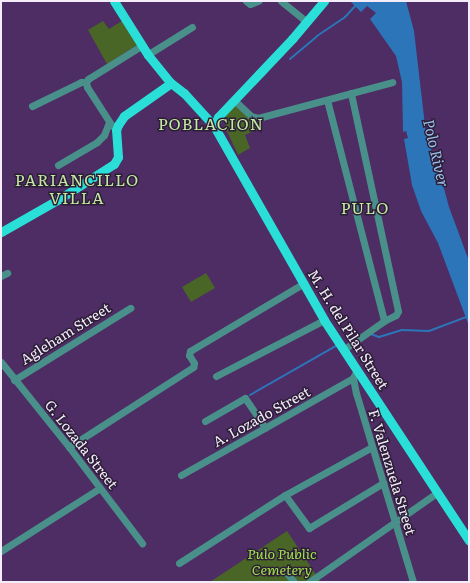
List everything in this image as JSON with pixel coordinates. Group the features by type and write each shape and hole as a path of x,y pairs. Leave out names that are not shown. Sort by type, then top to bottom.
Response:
{"main road":[{"name":"M. H. del Pilar Street","path":"114,1 147,55 171,83 184,93 214,126 324,320 343,350 355,374 438,492 469,541"},
{"path":"214,126 215,120 307,22 324,1"},
{"path":"1,232 114,164 118,157 119,150 116,130 124,116 171,83"}],"street":[{"path":"246,1 250,4 258,1"},
{"path":"281,1 307,22"},
{"path":"147,55 192,27"},
{"path":"32,106 81,82 86,82 88,79 141,46"},
{"path":"86,82 87,87 109,122 116,130"},
{"path":"234,100 251,116 258,118 392,82"},
{"path":"343,350 397,313 351,93"},
{"path":"327,100 384,321"},
{"path":"58,165 97,142 104,135 109,122"},
{"path":"68,446 192,367 194,363 189,355 190,351 304,283"},
{"name":"Agleham Street","path":"14,380 130,308"},
{"path":"216,376 324,320"},
{"name":"G. Lozada Street","path":"1,362 68,446 142,543"},
{"name":"A. Lozado Street","path":"181,475 265,428 355,374"},
{"name":"F. Valenzuela Street","path":"355,374 356,393 413,582"},
{"path":"205,421 245,398 265,428"},
{"path":"179,563 284,495 372,446"},
{"path":"284,495 309,528 383,483"},
{"path":"1,551 100,488"},
{"path":"309,582 438,492"},
{"path":"288,573 294,582"}],"green space":[{"path":"103,21 109,29 122,21 137,45 107,64 88,30"},
{"path":"235,104 251,119 258,129 245,135 250,148 238,155 225,127 226,114"},
{"path":"206,273 215,288 191,302 182,287"},
{"name":"Pulo Public Cemetery","path":"287,531 321,582 210,582"}],"water":[{"path":"350,1 406,1 414,31 426,134 449,207 469,261 469,326 438,243 421,211 412,185 404,139 408,138 406,131 403,132 402,82 396,56 370,19 376,13 367,6 361,12"}],"waterway":[{"path":"290,59 317,36 345,17 360,1"},
{"path":"371,334 379,337 402,330 429,331 469,316"},
{"path":"250,395 336,346"}],"district":[{"name":"POBLACION","path":"211,123"},
{"name":"PARIANCILLO VILLA","path":"77,188"},
{"name":"PULO","path":"365,207"}],"water label":[{"name":"Polo River","path":"437,153"}]}
